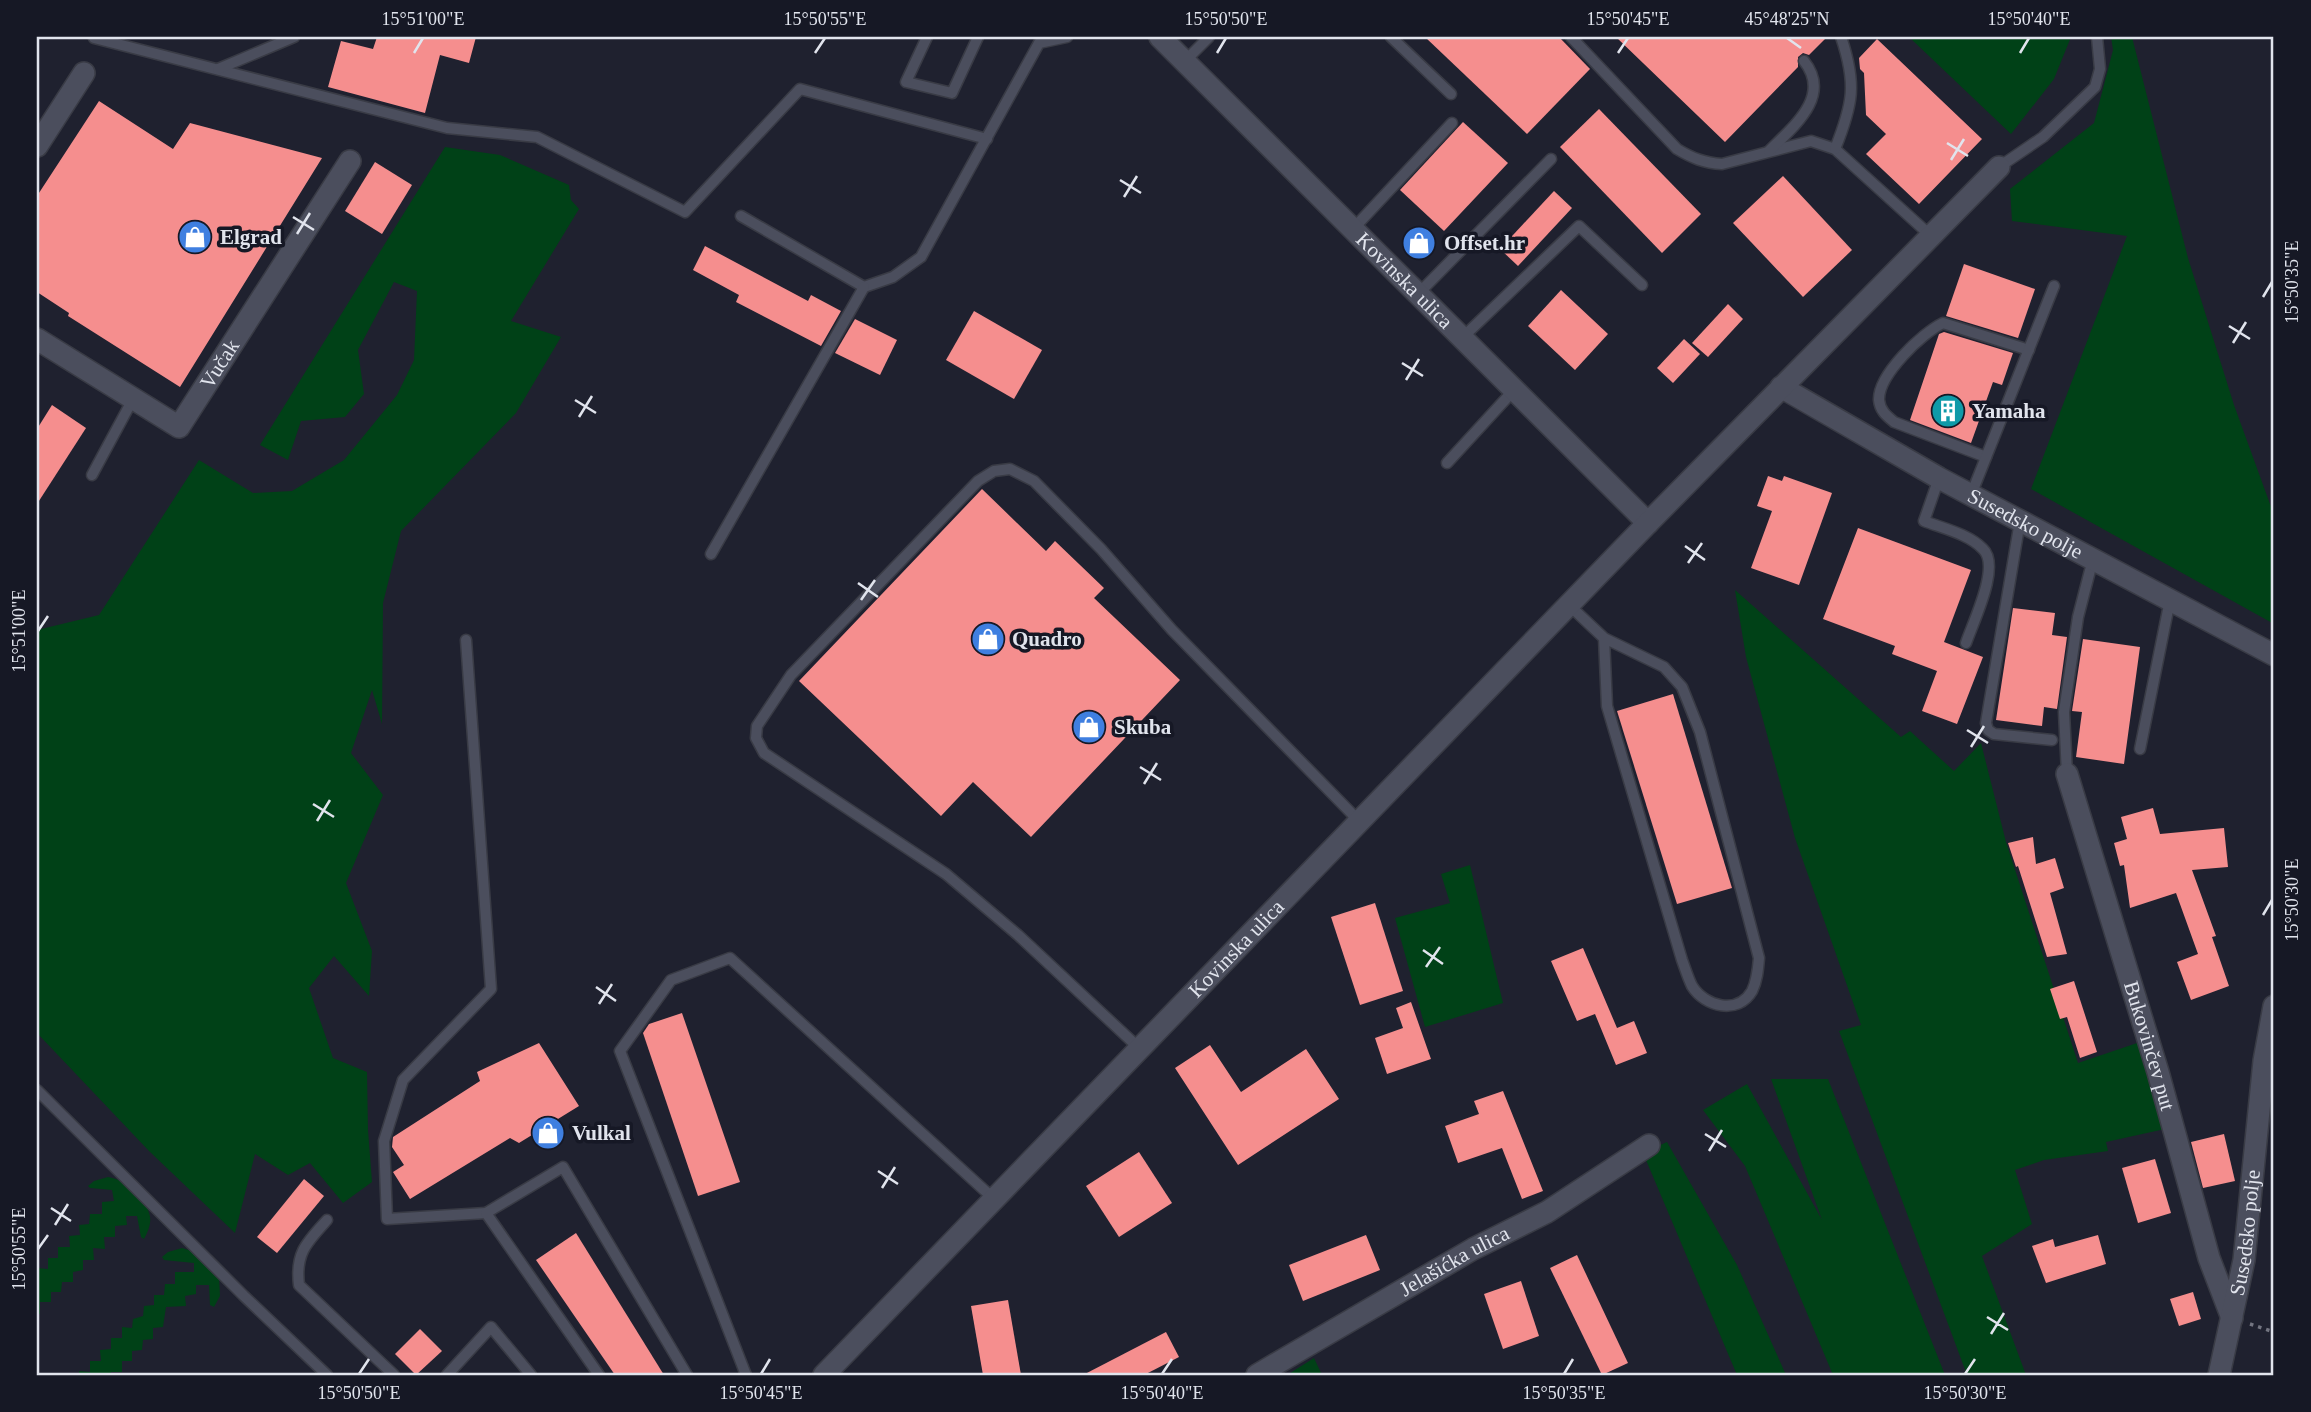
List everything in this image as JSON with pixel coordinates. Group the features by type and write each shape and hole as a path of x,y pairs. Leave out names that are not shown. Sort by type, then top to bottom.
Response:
{"street":[{"name":"Kovinska ulica","path":"1160,37 1648,523"},
{"path":"37,146 84,73"},
{"name":"Vučak","path":"38,344 179,427 350,161"},
{"name":"Kovinska ulica","path":"824,1375 1648,523 1999,167"},
{"name":"Susedsko polje","path":"1781,387 1970,495 2274,655 2274,676"},
{"name":"Bukovinčev put","path":"2067,774 2158,1072 2209,1258 2232,1318"},
{"name":"Susedsko polje","path":"2219,1375 2244,1260 2264,1061 2274,1006"},
{"name":"Jelašićka ulica","path":"1257,1375 1473,1249 1547,1212 1649,1145"}],"lane":[{"path":"218,69 294,37"},
{"path":"928,37 906,82 952,93 978,37"},
{"path":"712,554 864,287 893,277 921,257 1039,43 1067,37"},
{"path":"1185,61 1209,37"},
{"path":"1391,37 1451,94"},
{"path":"1571,37 1677,149 1690,157 1722,164 1811,141 1835,149 1931,236"},
{"path":"1835,149 1850,111 1852,86 1849,60 1841,37"},
{"path":"1999,167 2043,137 2095,87 2100,69 2096,37"},
{"path":"94,38 447,128 537,137 685,212 800,89 987,139"},
{"path":"1767,153 1792,128 1813,98 1816,82 1813,71 1804,61"},
{"path":"1353,229 1452,123"},
{"path":"1418,294 1551,159"},
{"path":"741,216 864,287"},
{"path":"1462,338 1579,226 1642,285"},
{"path":"1970,495 2054,286"},
{"path":"1986,457 1894,422 1882,411 1879,401 1882,383 1894,366 1931,328 1943,323 2029,350"},
{"path":"1447,463 1514,390"},
{"path":"92,475 133,399"},
{"path":"1139,1048 1018,935 947,874 764,753 756,738 757,726 791,675 978,481 995,471 1010,469 1034,481 1101,549 1172,630 1359,821"},
{"path":"1939,478 1924,521 1975,543 1985,550 1990,561 1990,572 1966,643"},
{"path":"2020,521 1986,723 1988,730 1994,734 2052,740"},
{"path":"2067,774 2064,712 2078,618 2093,559"},
{"path":"2140,749 2170,600"},
{"path":"1569,605 1604,638 1664,667 1682,687 1700,732 1759,958 1757,979 1751,994 1739,1003 1726,1007 1705,999 1693,987 1682,960 1607,706 1604,638"},
{"path":"466,640 491,989 403,1080 384,1141 387,1219 486,1213 563,1167 687,1375"},
{"path":"746,1375 620,1051 671,980 730,958 994,1199"},
{"path":"37,1090 243,1296 327,1375"},
{"path":"486,1213 599,1375"},
{"path":"327,1220 305,1244 297,1266 299,1285 394,1375"},
{"path":"447,1375 491,1327 531,1375"}],"green space":[{"path":"1909,37 2071,37 2054,79 2011,134"},
{"path":"2111,37 2132,37 2188,258 2234,405 2274,515 2274,624 2031,489 2127,236 2012,221 2010,189 2094,123 2113,50"},
{"path":"445,147 500,155 569,185 571,200 579,209 511,321 561,337 516,413 401,531 383,603 382,724 372,690 351,753 383,795 346,883 372,951 369,996 334,956 309,988 333,1058 367,1072 372,1182 343,1203 310,1163 288,1175 255,1154 235,1233 149,1151 37,1033 37,630 99,615 199,460 253,493 292,491 344,460 397,395 414,360 417,291 394,282 358,350 364,394 345,417 301,421 288,460 260,445"},
{"path":"1735,590 1901,737 1910,731 1954,771 1981,743 2006,842 2078,1063 2140,1042 2165,1129 2106,1142 2108,1151 2044,1160 2015,1170 2032,1224 1982,1256 2026,1375 1967,1375 1839,1031 1861,1025 1795,838 1746,657"},
{"path":"1470,865 1503,1003 1425,1027 1395,918 1450,903 1441,874"},
{"path":"1771,1079 1828,1079 1945,1375 1833,1375 1745,1166 1703,1110 1747,1084 1822,1220"},
{"path":"1667,1142 1737,1265 1786,1375 1737,1375 1643,1153"},
{"path":"108,1177 127,1185 148,1210 150,1226 144,1239 141,1237 137,1216 126,1216 127,1225 115,1226 115,1237 104,1237 105,1249 93,1248 94,1260 83,1260 83,1270 73,1272 73,1282 62,1282 61,1292 51,1292 51,1302 40,1302 40,1314 37,1313 37,1268 48,1269 48,1258 58,1258 58,1247 70,1247 69,1236 80,1235 79,1225 89,1224 90,1214 102,1214 102,1202 114,1201 112,1190 88,1186"},
{"path":"182,1248 195,1252 219,1277 220,1296 214,1307 210,1305 209,1285 196,1285 196,1294 185,1296 186,1306 166,1307 163,1327 153,1328 153,1339 143,1340 142,1350 132,1351 132,1361 122,1361 122,1372 111,1372 111,1375 79,1375 79,1371 90,1372 90,1361 101,1361 100,1350 111,1349 111,1338 122,1338 122,1327 132,1328 133,1319 143,1316 144,1306 154,1305 154,1295 164,1295 165,1284 175,1284 175,1272 194,1272 194,1263 164,1260 162,1257"},
{"path":"1314,1358 1322,1375 1287,1375"}],"building":[{"path":"377,37 476,37 469,63 440,55 425,113 328,87 341,41 373,49"},
{"path":"1425,37 1559,37 1590,69 1527,134"},
{"path":"1616,37 1827,37 1809,55 1803,53 1798,57 1798,67 1725,142"},
{"path":"1877,39 1982,139 1919,204 1866,154 1886,134 1866,115 1864,73 1860,69 1859,58"},
{"name":"Elgrad","path":"99,101 173,149 190,123 322,158 180,387 68,316 69,313 37,292 37,196"},
{"path":"1599,109 1701,214 1662,253 1560,147"},
{"path":"1463,122 1508,163 1444,231 1400,190"},
{"path":"375,162 412,185 382,234 345,211"},
{"path":"1783,176 1852,250 1803,297 1733,223"},
{"path":"1554,191 1572,208 1518,266 1500,249"},
{"path":"705,246 808,301 811,295 841,311 821,346 736,302 739,295 693,270"},
{"path":"1964,264 2035,289 2018,338 1946,316"},
{"path":"1561,290 1608,334 1575,370 1528,326"},
{"path":"1728,304 1743,319 1708,357 1692,343"},
{"path":"974,311 1042,350 1014,399 946,360"},
{"path":"855,319 897,340 880,375 835,353"},
{"path":"1944,332 2013,353 2002,385 1993,382 1971,443 1910,420 1939,334"},
{"path":"1684,339 1700,354 1673,383 1657,368"},
{"path":"52,405 86,428 37,504 37,429"},
{"path":"1768,476 1782,481 1784,476 1832,493 1799,585 1751,568 1772,511 1757,506"},
{"name":"Quadro","path":"982,489 1046,551 1055,541 1104,588 1094,598 1180,680 1031,837 973,782 941,816 799,681"},
{"path":"1858,528 1971,570 1944,642 1983,657 1957,724 1922,711 1937,671 1892,654 1895,646 1823,619"},
{"path":"2013,608 2055,613 2052,635 2067,637 2057,709 2044,707 2042,726 1996,720"},
{"path":"2083,639 2140,647 2124,764 2076,757 2082,712 2072,711"},
{"path":"1673,694 1732,888 1677,904 1617,711"},
{"path":"2153,808 2160,834 2224,828 2228,867 2192,870 2216,936 2212,937 2229,986 2191,1000 2177,962 2198,954 2176,893 2130,908 2124,865 2120,866 2114,843 2127,839 2121,817"},
{"path":"2033,837 2036,864 2055,858 2064,888 2050,893 2067,954 2047,957 2008,843"},
{"path":"1375,903 1403,991 1360,1005 1331,917"},
{"path":"1583,948 1617,1028 1634,1021 1647,1053 1616,1065 1595,1014 1577,1021 1551,961"},
{"path":"2074,981 2097,1052 2080,1058 2067,1017 2060,1019 2050,989"},
{"path":"1411,1002 1431,1059 1387,1074 1375,1038 1403,1028 1396,1008"},
{"path":"682,1013 740,1182 698,1196 643,1033 649,1024"},
{"path":"539,1043 579,1106 519,1143 510,1138 410,1199 393,1172 404,1165 392,1147 393,1137 480,1081 477,1072"},
{"path":"1210,1045 1241,1092 1306,1049 1339,1099 1238,1165 1175,1068"},
{"path":"1503,1091 1543,1191 1522,1199 1502,1148 1458,1163 1445,1126 1479,1114 1474,1101"},
{"path":"2224,1134 2235,1181 2203,1188 2191,1142"},
{"path":"1139,1152 1172,1203 1119,1237 1086,1186"},
{"path":"2155,1159 2171,1213 2138,1223 2122,1168"},
{"path":"304,1179 324,1196 277,1253 257,1237"},
{"path":"576,1233 664,1375 615,1375 536,1260"},
{"path":"1366,1235 1380,1270 1303,1301 1289,1265"},
{"path":"2098,1235 2106,1264 2046,1283 2032,1246 2053,1239 2055,1247"},
{"path":"1577,1255 1628,1363 1602,1375 1550,1268"},
{"path":"1521,1281 1539,1336 1503,1349 1484,1294"},
{"path":"2193,1292 2201,1319 2179,1326 2170,1299"},
{"path":"1008,1300 1021,1375 983,1375 971,1306"},
{"path":"420,1329 442,1351 416,1375 395,1354"},
{"path":"1166,1332 1179,1357 1144,1375 1083,1375"}],"place":[{"name":"Elgrad","path":"195,237"},
{"name":"Offset.hr","path":"1419,243"},
{"name":"Yamaha","path":"1948,411"},
{"name":"Quadro","path":"988,639"},
{"name":"Skuba","path":"1089,727"},
{"name":"Vulkal","path":"548,1133"}]}
